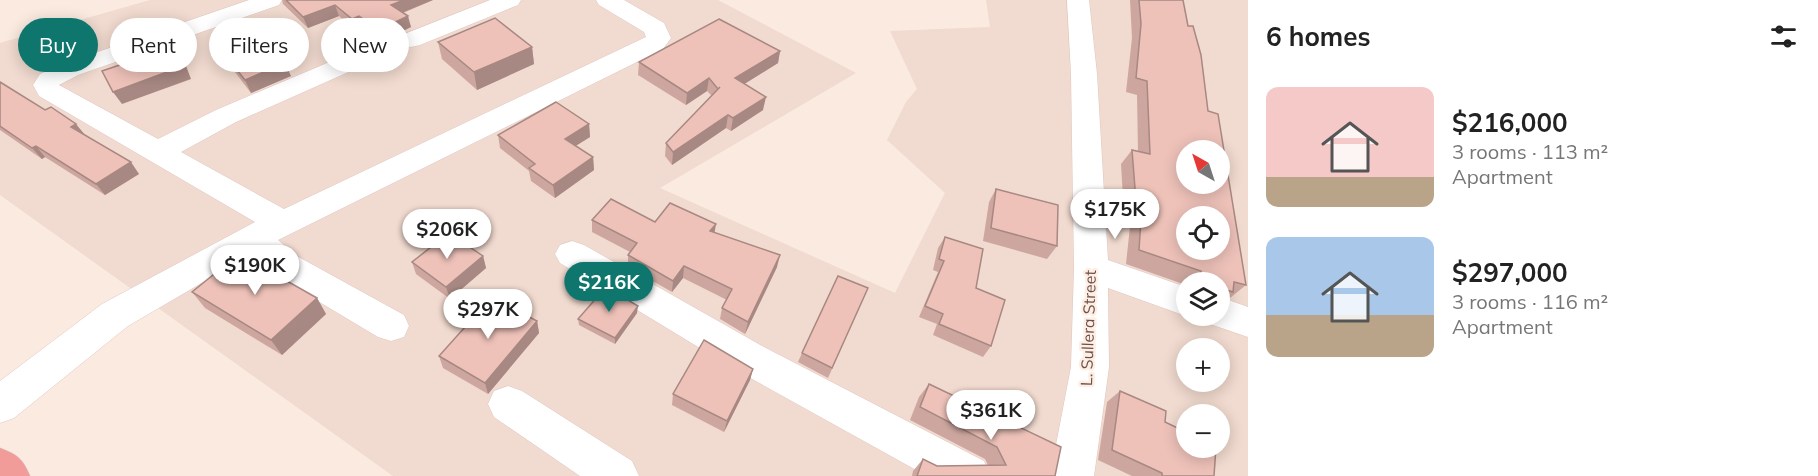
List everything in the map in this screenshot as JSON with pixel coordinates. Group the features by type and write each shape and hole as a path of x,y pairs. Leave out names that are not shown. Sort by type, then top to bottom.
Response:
{"highway":[{"path":"0,469 8,476"}],"street":[{"path":"271,0 69,69 49,80 46,85 48,90 156,152 268,230 283,264 391,326"},
{"path":"411,40 510,0"},
{"path":"0,405 115,315 268,230 654,44 659,39 655,28 607,0"},
{"name":"L. Sullera Street","path":"1072,476 1090,367 1091,268 1084,74 1078,0"},
{"path":"156,152 226,116 327,72"},
{"path":"572,254 749,358 969,476"},
{"path":"1091,268 1176,298"},
{"path":"1230,316 1248,322"},
{"path":"508,404 617,476"}],"shaded area":[{"path":"150,0 718,0 856,73 660,188 895,293 945,193 887,140 906,102 917,89 890,31 990,27 986,0 1248,0 1248,476 393,476 0,195 0,43 18,38 18,72 98,72 98,18 87,18"}],"building":[{"path":"286,0 404,0 391,5 408,16 404,18 362,18 359,16 351,18 335,5 303,17"},
{"path":"1139,0 1183,0 1188,26 1193,26 1201,55 1208,111 1218,114 1222,140 1176,140 1176,194 1230,194 1230,187 1246,285 1234,282 1233,292 1230,291 1230,272 1201,272 1139,250 1142,203 1136,201 1132,150 1150,154 1147,81 1136,78 1141,24"},
{"path":"495,18 532,47 474,72 438,42"},
{"path":"719,19 780,51 735,78 766,97 733,118 728,115 673,152 666,143 720,87 718,89 709,78 687,93 639,62"},
{"path":"110,68 110,72 167,72 113,92 102,71"},
{"path":"239,72 264,72 245,80"},
{"path":"0,82 45,110 51,107 76,124 71,127 131,162 96,184 36,146 32,148 0,126"},
{"path":"556,102 589,124 565,139 593,157 553,185 529,168 535,164 498,135"},
{"path":"996,189 1058,205 1057,246 991,228"},
{"path":"611,199 655,222 670,203 716,224 710,231 780,255 748,322 722,308 732,289 684,266 673,281 628,255 637,243 592,220"},
{"path":"449,233 483,256 446,287 412,262"},
{"path":"945,237 983,249 976,288 1005,300 991,346 939,324 943,314 925,306 944,261 939,259"},
{"path":"239,254 317,298 271,340 192,292"},
{"path":"838,276 868,288 832,368 802,353"},
{"path":"606,287 638,306 615,338 578,319"},
{"path":"492,297 537,321 485,383 439,356"},
{"path":"704,340 753,369 727,421 673,394"},
{"path":"929,384 1061,447 1055,476 917,476 923,459 937,466 1006,465 997,447 920,407"},
{"path":"1120,391 1166,411 1165,422 1176,427 1176,458 1215,458 1214,476 1162,476 1162,473 1112,450"}]}
